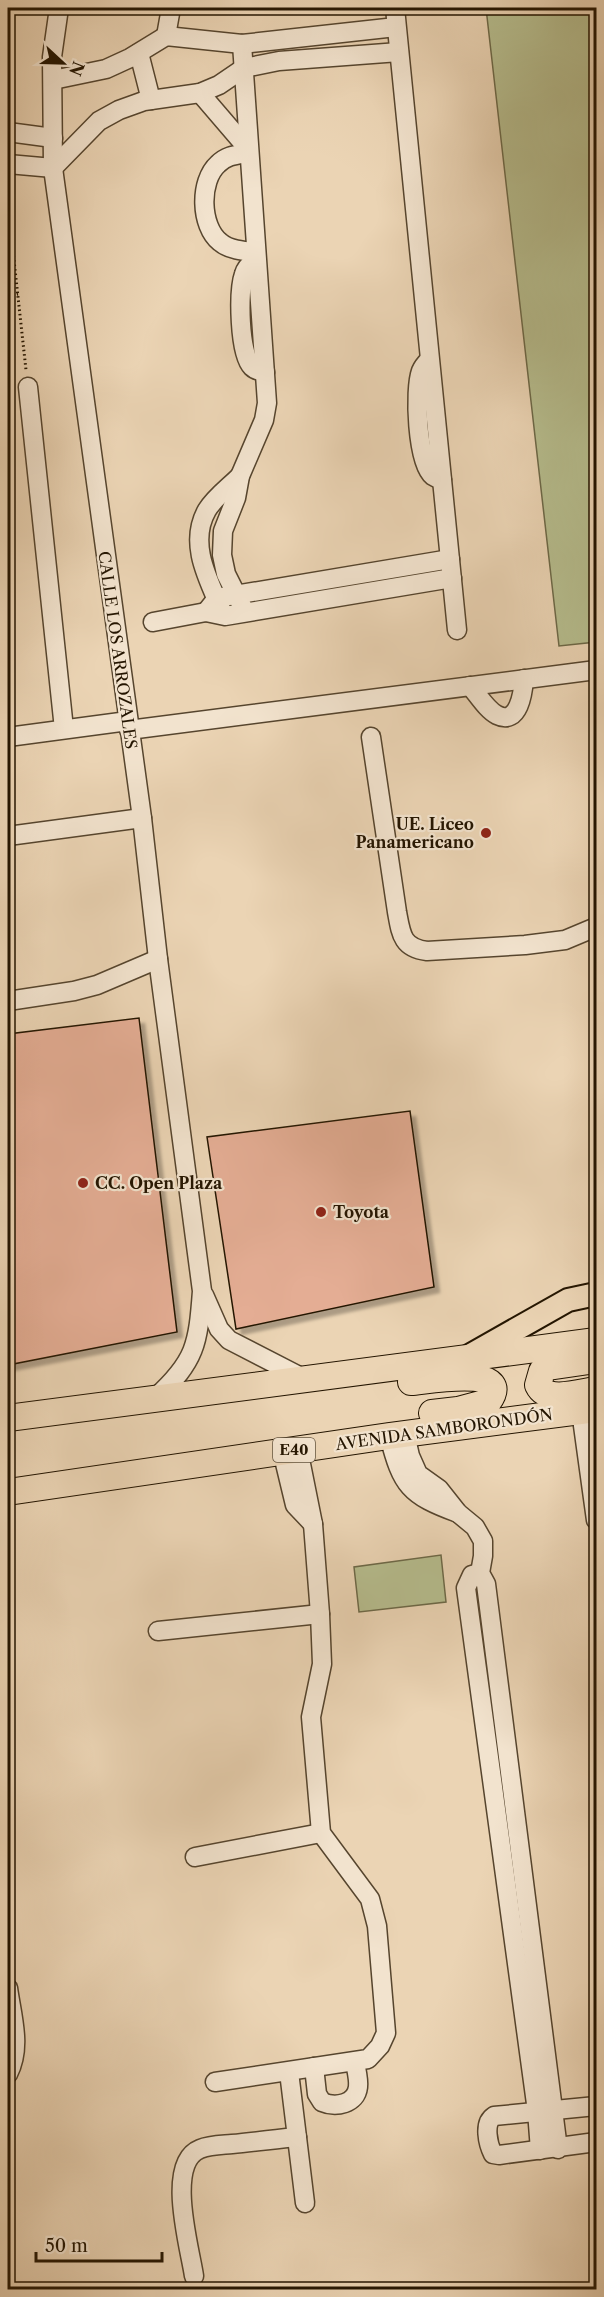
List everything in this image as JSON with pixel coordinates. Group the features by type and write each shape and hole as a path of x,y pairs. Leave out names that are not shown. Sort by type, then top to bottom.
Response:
{"highway":[{"path":"8,1418 597,1341"},
{"path":"597,1360 548,1367 542,1371 538,1385 541,1391 551,1396 597,1390"},
{"path":"306,1379 355,1386 477,1377 489,1380 492,1384 494,1391 488,1402 458,1410 413,1417 397,1435"},
{"name":"AVENIDA SAMBORONDÓN","path":"8,1492 290,1450 589,1410"}],"main road":[{"path":"465,1359 568,1300 597,1293"}],"street":[{"name":"CALLE LOS ARROZALES","path":"59,8 52,57 53,168 142,818 202,1291 199,1332 195,1346 186,1365 174,1381 155,1398"},
{"path":"166,36 171,8"},
{"path":"395,8 457,630"},
{"path":"53,80 106,69 139,53 166,36 242,44 396,27"},
{"path":"242,44 256,256 244,273 241,293 242,323 246,353 251,367 265,372 267,403 264,420 240,476 236,498 223,531 222,555 226,574 245,612"},
{"path":"8,164 53,168 99,122 118,110 151,100 200,93 219,86 244,68 279,61 399,52"},
{"path":"139,53 151,100"},
{"path":"200,93 248,151"},
{"path":"8,132 52,138"},
{"path":"248,151 229,156 216,165 209,177 205,192 206,213 212,232 220,242 232,249 256,256"},
{"path":"28,387 63,729"},
{"path":"240,476 209,508 202,524 199,543 211,605 225,616 452,578"},
{"path":"153,622 236,595 450,560"},
{"path":"339,578 343,596"},
{"path":"8,737 63,729 129,726 597,670"},
{"path":"470,686 496,714 505,717 512,715 519,707 524,679"},
{"path":"371,737 401,935 415,950 525,945 565,940 597,927"},
{"path":"8,836 142,818"},
{"path":"8,1001 97,985 158,958"},
{"path":"8,987 30,998"},
{"name":"CALLE LOS ARROZALES","path":"202,1291 219,1329 230,1340 306,1379"},
{"path":"589,1410 597,1520"},
{"path":"397,1435 418,1474 439,1489 458,1513 475,1527 483,1541 480,1573 486,1584 527,1898 526,1963"},
{"path":"215,2082 368,2059 380,2046 386,2033 377,1926 370,1899 321,1833 310,1717 321,1664 320,1614 313,1524 295,1505 290,1450"},
{"path":"480,1573 472,1575 466,1588 509,1901 526,1963 545,2110 558,2149"},
{"path":"158,1631 320,1614"},
{"path":"477,1665 496,1663"},
{"path":"492,1779 511,1776"},
{"path":"195,1857 321,1833"},
{"path":"509,1901 527,1898"},
{"path":"8,1988 16,2048 14,2063 8,2074"},
{"path":"314,2067 317,2094 322,2102 338,2105 350,2101 358,2087 355,2062"},
{"path":"290,2072 305,2203"},
{"path":"597,2106 494,2116 487,2124 490,2150 493,2154 558,2149 597,2142"},
{"path":"540,2150 545,2110"},
{"path":"194,2276 181,2190 182,2174 187,2159 198,2149 297,2137"}],"path":[{"path":"8,243 12,242 28,387"},
{"path":"8,296 18,294"}],"green space":[{"path":"486,8 596,8 596,642 559,646"},
{"path":"441,1555 446,1602 359,1612 354,1567"}],"building":[{"name":"CC. Open Plaza","path":"139,1018 177,1332 8,1365 8,1034"},
{"name":"Toyota","path":"410,1111 434,1287 236,1329 207,1137"}],"place":[{"name":"UE. Liceo Panamericano","path":"486,833"},
{"name":"CC. Open Plaza","path":"83,1183"},
{"name":"Toyota","path":"321,1212"}]}
